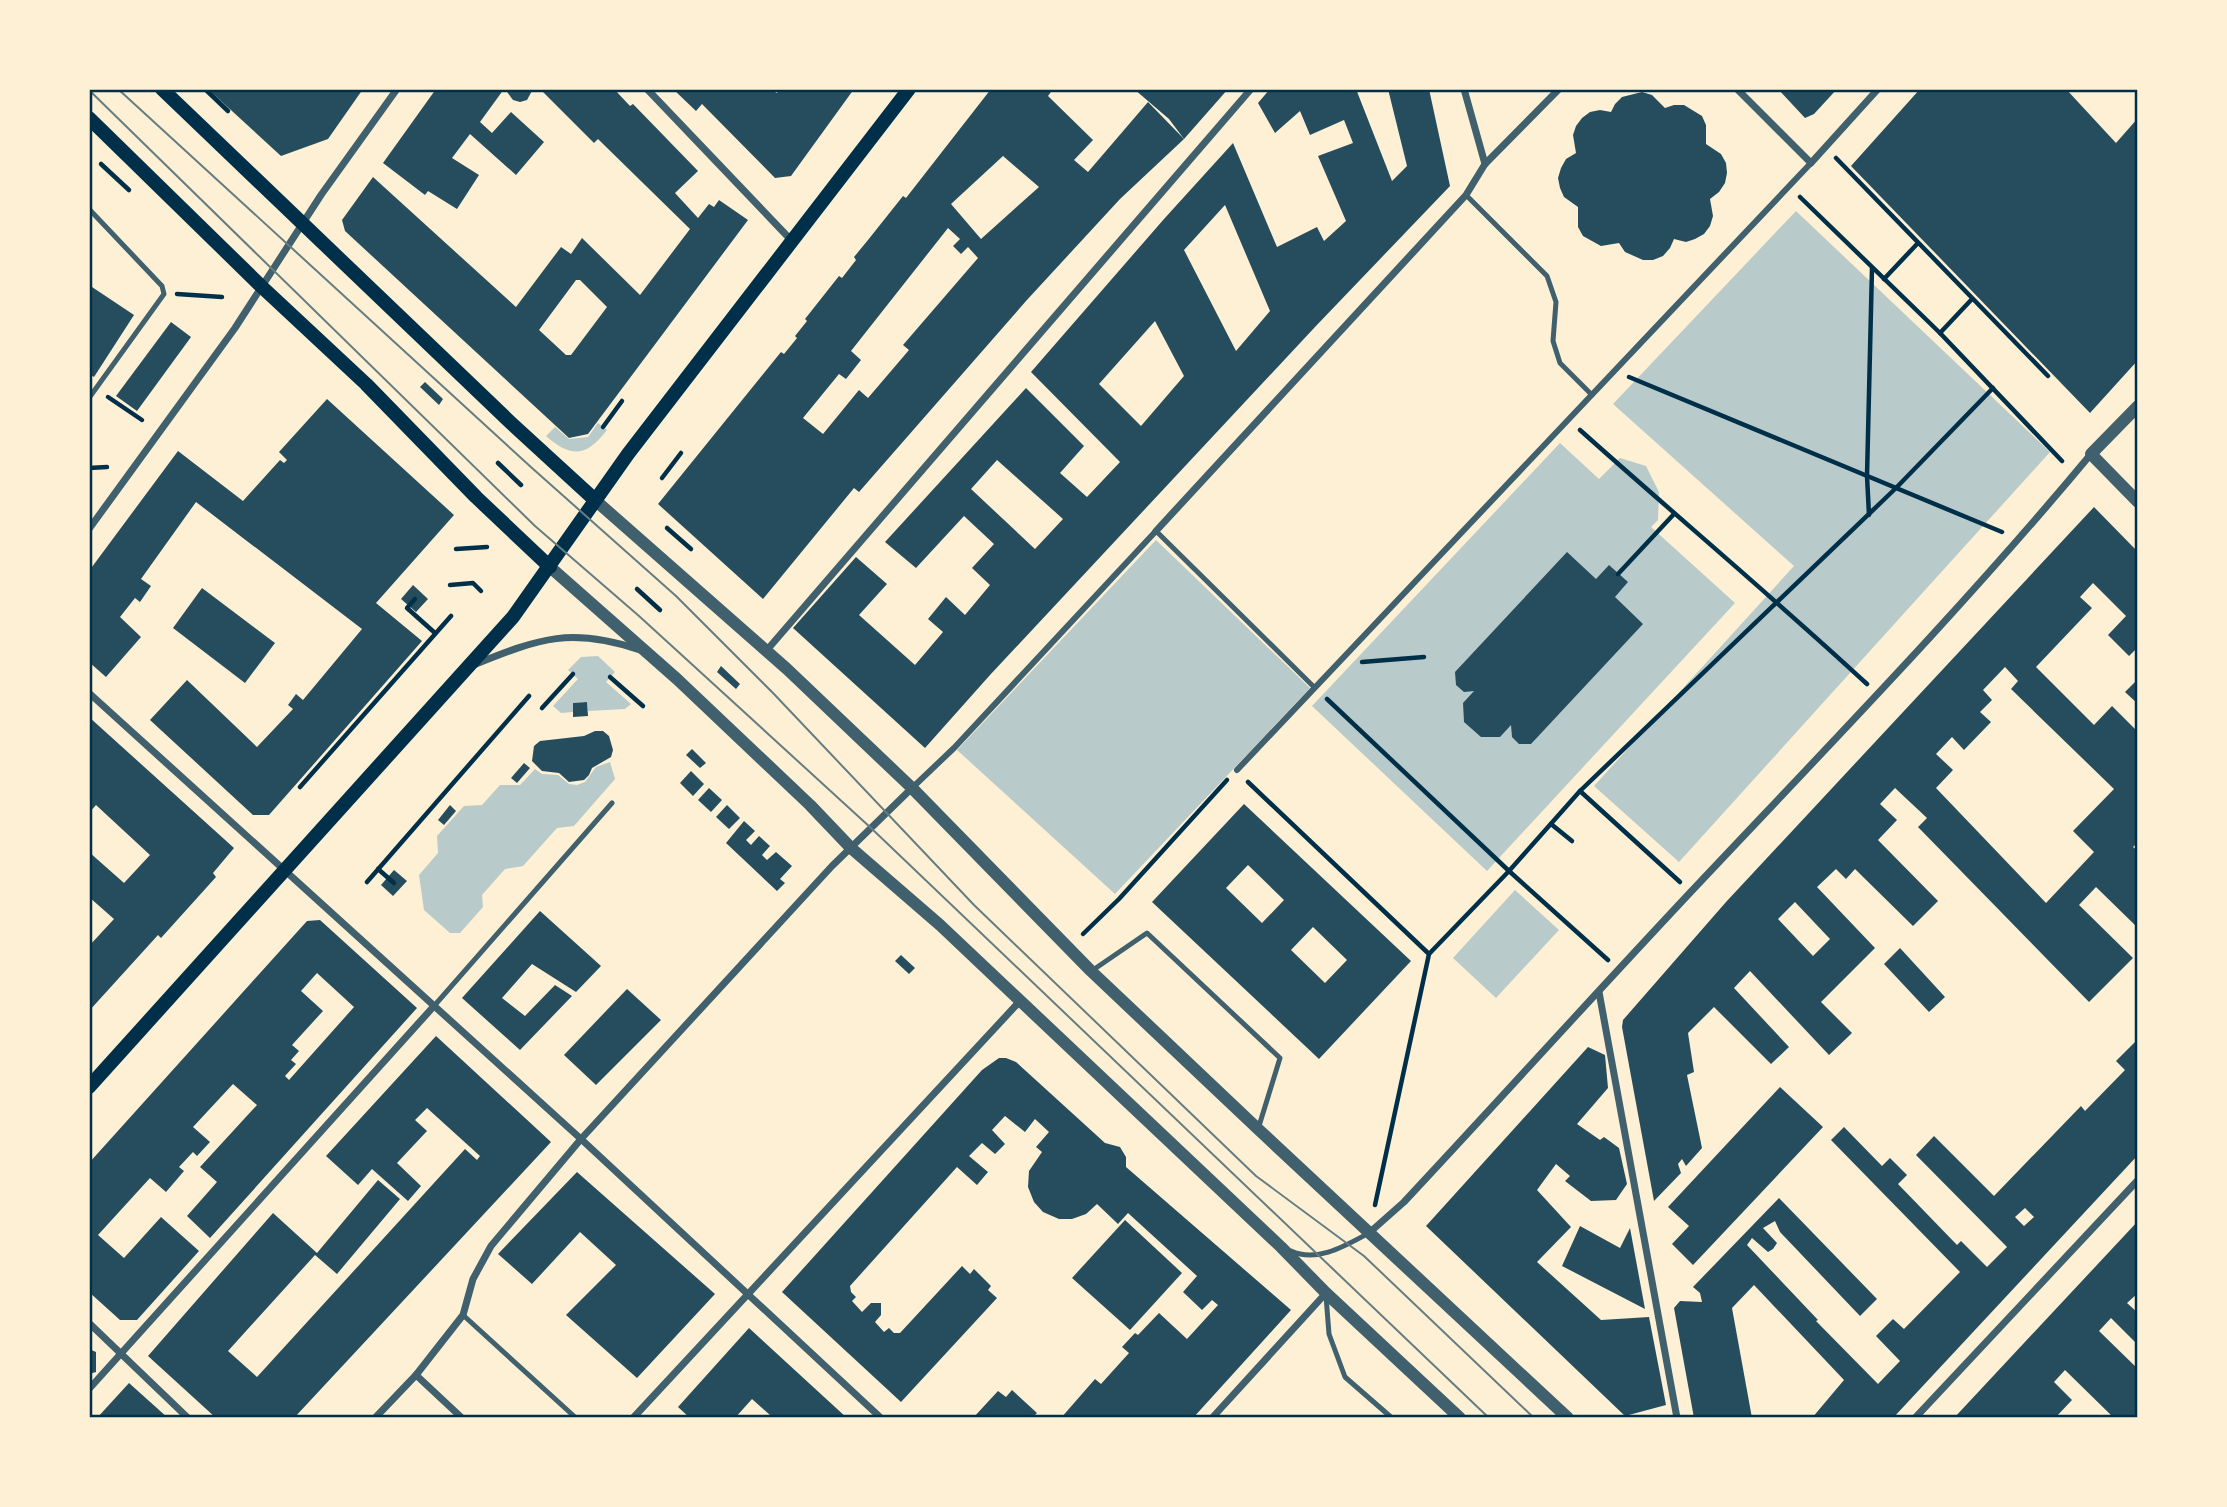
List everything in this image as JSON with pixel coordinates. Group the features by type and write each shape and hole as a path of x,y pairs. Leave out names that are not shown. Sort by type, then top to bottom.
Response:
{"main road":[{"path":"162,89 511,424 595,500"},
{"path":"89,1087 513,617 595,500 909,89"},
{"path":"89,118 366,384 476,497 550,567"}],"street":[{"path":"89,529 235,328 302,223 397,89"},
{"path":"647,89 791,240"},
{"path":"767,650 1251,89"},
{"path":"1464,89 1485,164"},
{"path":"376,1418 416,1375 463,1315 473,1279 491,1246 581,1139 851,848 954,748 1466,195 1485,164 1559,89"},
{"path":"1737,89 1811,163"},
{"path":"1237,771 1878,89"},
{"path":"1369,1233 1405,1202 1691,891 1878,694 2020,539 2091,454 2138,406"},
{"path":"2091,454 2138,502"},
{"path":"595,500 767,650 912,788 1091,971 1568,1418"},
{"path":"550,567 648,653 810,805 851,848 940,925 1460,1418"},
{"path":"469,667 517,648 565,637 601,639 648,653"},
{"path":"89,693 581,1139 881,1418"},
{"path":"1599,992 1677,1418"},
{"path":"633,1418 1020,1001"},
{"path":"89,1389 434,1006"},
{"path":"1915,1418 2138,1180"},
{"path":"1212,1418 1326,1293"},
{"path":"89,1323 188,1418"},
{"path":"416,1375 462,1418"}],"lane":[{"path":"1466,195 1547,276 1556,302 1553,341 1560,363 1592,395"},
{"path":"89,209 162,286 164,294 89,398"},
{"path":"1156,531 1314,687"},
{"path":"434,1006 612,803"},
{"path":"1091,971 1147,933 1280,1058 1258,1129"},
{"path":"1281,1247 1303,1257 1339,1249 1369,1233"},
{"path":"1326,1293 1329,1334 1345,1377 1392,1418"},
{"path":"463,1315 576,1418"}],"path":[{"path":"205,89 228,111"},
{"path":"1825,147 2048,376"},
{"path":"1789,186 1940,333 2062,458 2067,483"},
{"path":"1884,279 1919,243"},
{"path":"1869,515 1867,476 1872,267"},
{"path":"164,294 222,297"},
{"path":"1940,333 1972,299"},
{"path":"1615,371 2020,539"},
{"path":"1369,1233 1429,954 1509,871 1580,791 1869,515 1993,387"},
{"path":"95,389 142,420"},
{"path":"603,427 622,401"},
{"path":"1569,419 1674,514 1778,601 1878,694"},
{"path":"662,478 681,453"},
{"path":"498,463 521,485"},
{"path":"89,468 107,467"},
{"path":"1618,574 1674,514"},
{"path":"667,528 691,549"},
{"path":"456,549 488,547"},
{"path":"450,585 472,583 481,590"},
{"path":"636,589 660,610"},
{"path":"415,599 407,608 435,633"},
{"path":"300,787 451,616"},
{"path":"1337,664 1424,657"},
{"path":"542,708 573,674"},
{"path":"610,677 643,706"},
{"path":"1314,687 1509,871 1619,970"},
{"path":"367,882 529,696"},
{"path":"1069,949 1237,771 1429,954"},
{"path":"1580,791 1691,891"},
{"path":"1551,824 1572,841"},
{"path":"378,869 394,883"}],"shaded area":[{"path":"1796,211 2050,452 1679,862 1594,786 1794,566 1613,404"},
{"path":"598,423 607,430 593,445 579,451 564,448 546,436 555,427 569,439 588,437"},
{"path":"1560,443 1599,479 1620,458 1646,466 1659,492 1658,520 1651,527 1735,603 1487,871 1312,706"},
{"path":"1156,540 1310,688 1115,894 957,750"},
{"path":"598,656 615,672 606,682 631,704 625,709 588,711 587,702 573,703 573,712 561,713 553,706 578,679 568,670 581,657"},
{"path":"610,762 615,779 574,826 557,828 523,866 505,869 482,895 483,907 460,933 450,933 424,910 419,875 438,853 437,836 464,806 482,805 500,785 520,785 535,769 542,774 558,775 569,784 577,785 585,782 596,767"},
{"path":"1515,890 1559,930 1496,998 1453,958"}],"building":[{"path":"208,89 363,89 328,139 281,156"},
{"path":"436,89 504,89 480,122 492,133 511,112 544,142 516,175 470,134 452,158 479,175 457,209 428,191 425,195 383,163"},
{"path":"505,89 533,89 527,100 520,102 513,100"},
{"path":"540,89 614,89 630,106 633,104 698,171 675,193 698,218 709,204 714,207 719,200 748,220 588,434 569,438 345,231 342,220 373,177 516,307 561,247 571,254 582,238 640,295 690,229 598,139 594,143","holes":["576,280 580,280 607,307 571,355 566,355 539,330"]},
{"path":"673,89 769,89 777,93 780,89 854,89 791,176 775,178 702,104 696,111"},
{"path":"991,89 1053,89 1048,96 1093,140 1074,160 1088,172 1148,102 1184,139 1120,199 1026,301 859,492 854,488 763,599 658,504 781,352 784,354 797,338 795,336 807,321 805,319 839,276 842,278 856,260 854,257 903,196 906,198","holes":["1003,156 1039,187 981,239 951,204","948,228 960,239 953,246 961,254 968,247 978,258 903,345 909,350 868,398 859,390 823,434 803,418 839,374 846,379 861,360 851,351"]},
{"path":"1134,89 1228,89 1184,139 1169,119"},
{"path":"1270,89 1356,89 1392,181 1407,166 1388,89 1429,89 1450,186 1315,327 925,748 793,628 856,557 887,584 859,615 915,665 943,632 928,619 946,597 965,615 990,585 972,568 994,544 964,516 916,568 885,542 1026,388 1084,446 1060,473 1087,497 1120,462 1031,372 1233,143 1277,247 1317,227 1324,241 1346,221 1318,156 1353,143 1344,120 1310,135 1300,111 1275,133 1258,103","holes":["1225,205 1270,311 1236,351 1184,250","1155,321 1184,376 1141,426 1099,384","997,460 1063,519 1035,549 971,489"]},
{"path":"1778,89 1837,89 1814,114 1805,118"},
{"path":"1920,89 2066,89 2116,143 2138,118 2138,360 2090,413 1851,166"},
{"path":"1642,92 1652,95 1665,108 1684,105 1702,116 1706,125 1706,144 1721,154 1727,173 1725,183 1710,199 1713,216 1704,234 1686,242 1674,239 1663,256 1653,260 1643,260 1625,252 1619,243 1601,246 1583,236 1578,227 1578,207 1564,197 1558,178 1566,159 1576,153 1573,135 1582,118 1590,112 1611,112 1622,97"},
{"path":"89,285 134,315 94,377 89,374"},
{"path":"171,322 191,337 137,411 116,396"},
{"path":"425,382 443,399 439,405 420,387"},
{"path":"327,399 454,515 376,603 422,641 269,815 253,815 150,720 187,680 257,747 293,709 288,705 296,694 303,700 362,629 196,502 141,579 151,586 140,602 135,598 120,617 141,637 106,677 89,662 89,571 178,451 243,501 280,460 284,463 287,460 279,452"},
{"path":"2094,507 2138,552 2138,647 2129,656 2108,635 2126,616 2093,583 2080,597 2092,608 2036,667 2094,725 2112,706 2138,732 2138,842 2133,847 2138,851 2138,928 2096,887 2079,905 2133,958 2089,1002 1918,827 1927,818 1895,788 1880,804 1897,820 1878,840 1938,901 1913,926 1855,869 1846,879 1836,869 1817,887 1875,948 1821,1002 1852,1033 1829,1055 1750,971 1734,988 1789,1047 1771,1064 1714,1007 1688,1033 1694,1072 1687,1075 1702,1148 1686,1166 1682,1159 1678,1164 1681,1173 1654,1201 1622,1027 1623,1020 1726,902","holes":["2005,667 2018,681 2011,689 2114,789 2073,831 2094,852 2046,903 1936,788 1953,770 1936,754 1952,737 1964,750 1991,722 1980,712 1992,700 1983,690","1795,902 1830,939 1813,956 1778,919"]},
{"path":"1567,552 1596,579 1609,565 1628,582 1615,597 1643,624 1531,744 1519,744 1512,737 1511,725 1500,737 1481,737 1464,722 1463,703 1474,691 1464,692 1456,685 1455,672"},
{"path":"413,585 428,599 416,612 401,599"},
{"path":"202,588 275,643 245,683 173,628"},
{"path":"721,666 740,684 736,689 717,672"},
{"path":"2138,679 2138,704 2125,692"},
{"path":"587,702 588,716 573,717 573,703"},
{"path":"89,717 234,848 213,873 216,877 161,938 158,935 89,1011 89,946 114,919 89,897 89,852 124,883 150,855 96,805 89,813"},
{"path":"603,731 609,736 613,750 611,757 592,768 584,780 569,782 559,773 542,771 532,761 534,746 540,741 584,736"},
{"path":"692,749 706,763 700,768 686,755"},
{"path":"524,763 530,768 517,783 511,778"},
{"path":"691,771 704,784 693,796 680,783"},
{"path":"709,788 722,800 711,812 698,800"},
{"path":"1244,804 1411,961 1319,1059 1152,902","holes":["1248,865 1284,900 1262,923 1226,888","1313,927 1347,960 1325,983 1291,950"]},
{"path":"450,805 456,811 444,825 438,820"},
{"path":"727,805 740,818 729,829 716,817"},
{"path":"744,821 755,831 746,840 751,845 759,836 770,846 762,855 767,860 776,852 792,866 780,879 785,883 777,891 726,843"},
{"path":"394,870 407,881 393,896 381,885"},
{"path":"540,911 601,966 576,992 532,964 502,998 525,1016 555,985 572,996 520,1050 462,998"},
{"path":"320,920 417,1008 210,1238 187,1216 217,1182 200,1167 257,1105 233,1084 193,1127 210,1142 197,1156 193,1152 179,1167 184,1171 166,1192 150,1178 98,1235 124,1258 161,1217 199,1251 137,1320 120,1320 89,1292 89,1163 307,921","holes":["317,973 354,1007 289,1080 285,1076 296,1064 291,1060 299,1051 292,1045 323,1011 301,991"]},
{"path":"1900,948 1945,997 1929,1012 1884,964"},
{"path":"901,955 915,968 909,974 895,961"},
{"path":"627,989 661,1020 596,1085 564,1055"},
{"path":"436,1036 551,1142 294,1418 216,1418 148,1356 273,1213 317,1253 378,1180 400,1199 337,1274 315,1255 228,1351 257,1377 465,1149 477,1160 480,1156 427,1108 415,1120 427,1131 397,1163 421,1186 408,1201 372,1169 358,1185 326,1156"},
{"path":"2135,1042 2138,1044 2138,1155 1893,1418 1812,1418 1844,1380 1754,1285 1732,1308 1752,1418 1694,1418 1674,1308 1680,1301 1702,1302 1700,1293 1693,1287 1779,1198 1877,1299 1860,1316 1780,1232 1775,1221 1763,1228 1777,1243 1773,1249 1768,1252 1752,1238 1747,1245 1878,1384 1900,1361 1876,1336 1893,1319 1904,1329 1960,1272 1831,1140 1844,1127 1882,1166 1890,1158 1907,1175 1898,1184 1957,1245 1961,1241 1987,1267 2007,1247 1916,1155 1934,1136 1994,1196 2081,1106 2085,1111 2125,1070 2116,1061","holes":["2025,1208 2034,1217 2024,1226 2015,1217"]},
{"path":"1588,1047 1605,1055 1608,1088 1577,1124 1600,1140 1604,1137 1619,1148 1627,1184 1616,1200 1591,1201 1565,1181 1570,1176 1556,1164 1537,1190 1571,1227 1537,1262 1601,1320 1649,1317 1666,1405 1625,1416 1426,1226"},
{"path":"999,1058 1016,1062 1105,1143 1120,1147 1126,1157 1126,1167 1291,1310 1193,1418 1061,1418 1095,1379 1101,1384 1129,1353 1122,1347 1159,1313 1187,1339 1218,1305 1212,1300 1202,1310 1183,1292 1197,1276 1128,1213 1118,1224 1097,1204 1086,1214 1072,1219 1059,1219 1043,1212 1034,1202 1028,1187 1029,1171 1042,1152 1036,1147 1049,1132 1035,1119 1025,1132 1005,1116 992,1130 1005,1144 995,1154 982,1143 969,1156 988,1172 977,1185 957,1167 850,1286 856,1297 852,1301 862,1312 871,1303 881,1303 881,1315 875,1322 884,1332 889,1328 894,1333 900,1333 962,1266 970,1274 974,1269 991,1286 988,1290 997,1298 901,1402 782,1292 982,1070"},
{"path":"1780,1087 1823,1127 1693,1265 1672,1244 1689,1226 1668,1207"},
{"path":"577,1172 715,1294 637,1378 566,1315 616,1265 580,1232 532,1284 498,1254"},
{"path":"1125,1220 1182,1273 1130,1330 1072,1278"},
{"path":"2138,1221 2138,1293 2127,1303 2138,1313 2138,1345 2111,1318 2099,1331 2138,1369 2138,1418 2114,1418 2065,1370 2054,1382 2072,1400 2055,1418 1954,1418"},
{"path":"1580,1226 1620,1248 1630,1228 1645,1309 1562,1266"},
{"path":"749,1328 847,1418 767,1418 770,1415 752,1399 735,1418 690,1418 678,1407"},
{"path":"89,1349 96,1352 96,1372 89,1374"},
{"path":"129,1383 168,1418 97,1418"},
{"path":"1012,1390 1037,1413 1032,1418 973,1418 998,1391 1006,1397"}],"tram line":[{"path":"118,89 532,468 676,596 773,693 974,905 1256,1176 1364,1256 1534,1418"},
{"path":"89,90 535,526 639,616 871,828 1489,1418"}]}
